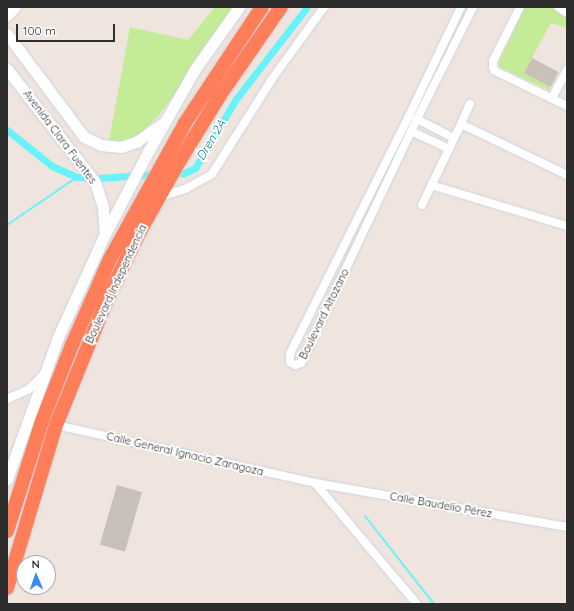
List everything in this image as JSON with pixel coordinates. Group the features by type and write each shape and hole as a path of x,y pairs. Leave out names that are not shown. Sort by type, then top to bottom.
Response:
{"highway":[{"name":"Boulevard Independencia","path":"7,531 42,421 72,345 110,259 184,123 262,7"},
{"name":"Boulevard Independencia","path":"7,588 56,425 108,297 176,165 224,89 281,7"}],"main road":[{"path":"7,15 15,7"},
{"path":"7,478 44,374 76,296 105,234 166,120 211,44 239,7"},
{"name":"Avenida Clara Fuentes","path":"7,34 84,137 101,145 121,147 136,142 166,120"},
{"name":"Avenida Clara Fuentes","path":"7,69 95,182 103,207 105,234"}],"street":[{"path":"159,197 187,188 212,174 272,79 324,7"},
{"name":"Boulevard Altozano","path":"461,7 409,116 290,354 290,362 295,365 302,363 411,130 473,7"},
{"path":"520,7 493,61 493,67 495,71 567,106"},
{"path":"558,7 567,13"},
{"path":"552,98 567,70"},
{"path":"422,205 470,104"},
{"path":"417,119 454,138"},
{"path":"461,124 567,175"},
{"path":"411,130 449,149"},
{"path":"431,185 567,226"},
{"path":"7,399 29,389 44,374"},
{"name":"Calle General Ignacio Zaragoza","path":"56,425 315,483"},
{"path":"315,483 417,604"},
{"name":"Calle Baudelio Pérez","path":"315,483 567,527"}],"green space":[{"path":"215,7 233,7 177,91 158,116 139,135 118,142 109,141 130,27 188,40"},
{"path":"525,7 553,7 567,17 567,28 551,23 524,72 551,87 549,90 499,67 500,60"}],"building":[{"path":"532,58 558,72 551,87 524,73"},
{"path":"117,485 142,492 125,552 100,545"}],"waterway":[{"name":"Dren 2A","path":"172,173 184,173 195,168 236,99 307,7"},
{"name":"Dren 2A","path":"7,130 52,166 77,177 99,178 158,174"},
{"path":"7,225 77,177"},
{"path":"365,516 434,604"}]}
